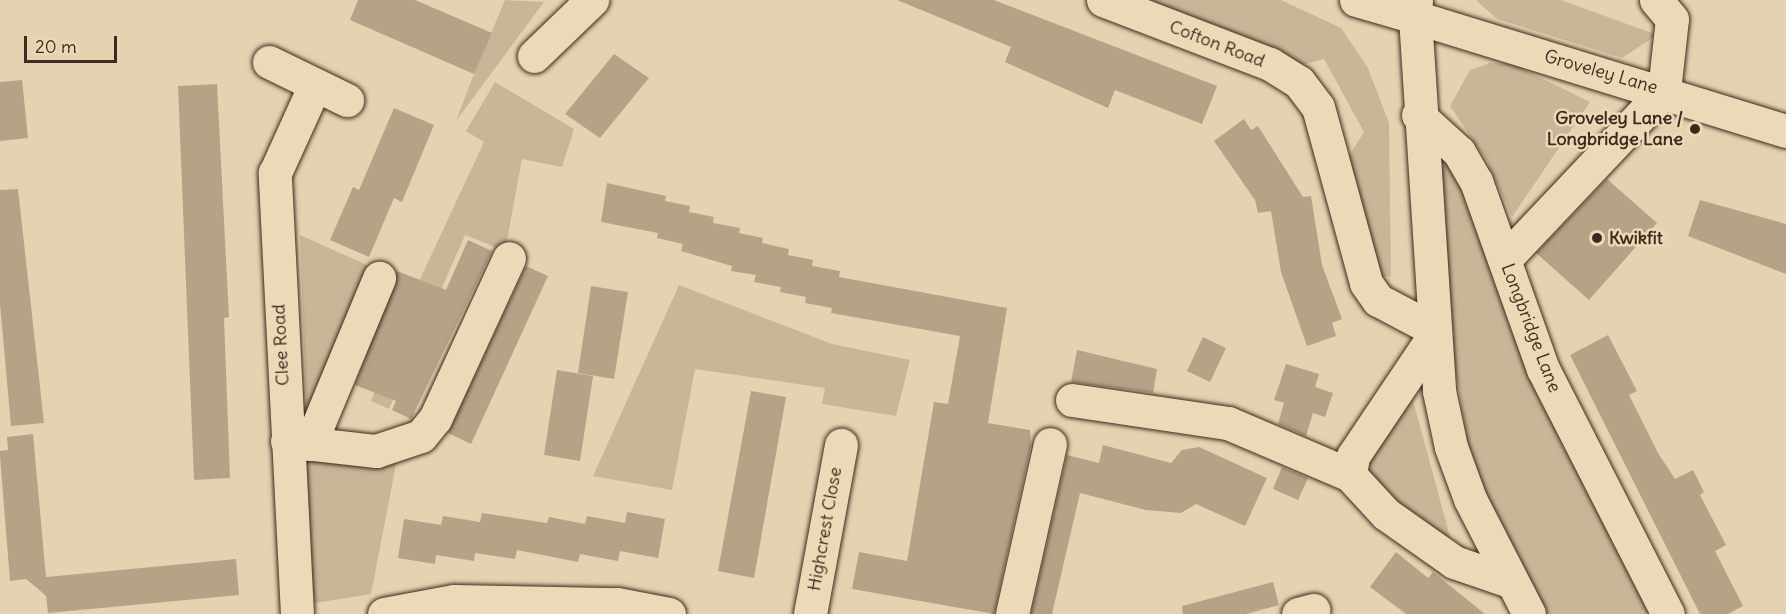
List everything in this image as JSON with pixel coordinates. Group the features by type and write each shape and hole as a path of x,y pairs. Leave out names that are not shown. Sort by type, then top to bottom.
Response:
{"street":[{"path":"534,56 592,0"},
{"name":"Cofton Road","path":"1103,0 1270,64 1299,82 1318,106 1366,283 1378,300 1435,332"},
{"path":"1356,0 1416,9 1418,115 1435,332 1451,447 1512,582 1529,614"},
{"path":"1505,259 1664,91 1672,19 1656,0"},
{"name":"Groveley Lane","path":"1416,9 1786,131"},
{"path":"269,62 347,100"},
{"name":"Clee Road","path":"297,614 298,443 275,173 315,85"},
{"name":"Longbridge Lane","path":"1418,115 1459,152 1476,181 1543,369 1668,614"},
{"path":"379,278 298,443 376,451 421,436 435,419 509,258"},
{"path":"1350,475 1353,456 1435,332"},
{"path":"1072,400 1228,423 1350,475 1386,514 1454,562 1512,582"},
{"path":"1012,614 1050,444"},
{"name":"Highcrest Close","path":"810,614 841,445"},
{"path":"384,614 454,601 618,604 669,614"}],"shaded area":[{"path":"505,0 544,2 456,121 474,74"},
{"path":"1130,0 1281,0 1341,28 1368,68 1389,123 1391,277 1372,275 1345,162 1364,132 1324,59 1301,65"},
{"path":"1476,0 1561,0 1657,35 1622,58 1497,19"},
{"path":"1490,63 1513,64 1590,102 1512,217 1487,161 1450,106 1470,70"},
{"path":"495,82 574,129 562,167 522,159 505,251 465,235 389,409 371,401 415,290 484,142 466,131"},
{"path":"1444,164 1454,167 1486,245 1538,396 1653,614 1542,614 1472,467 1440,278 1438,180"},
{"path":"300,235 369,266 307,423"},
{"path":"679,285 832,344 910,360 896,416 822,404 825,388 695,369 672,490 593,476"},
{"path":"1411,393 1455,555 1372,488 1369,452"},
{"path":"299,454 397,459 371,594 309,604"}],"building":[{"path":"358,0 415,0 492,33 474,74 350,20"},
{"path":"897,0 994,0 1217,86 1202,124 1115,90 1108,108 1005,62 1011,47"},
{"path":"614,54 649,78 600,138 565,114"},
{"path":"22,80 28,138 0,141 0,82"},
{"path":"217,84 229,317 224,318 230,478 194,480 178,86"},
{"path":"394,108 434,125 402,202 394,198 369,257 330,240 353,187 359,190"},
{"path":"1244,119 1251,130 1258,126 1303,197 1311,196 1322,265 1342,319 1332,323 1336,336 1307,346 1281,272 1271,211 1258,213 1255,200 1214,141"},
{"name":"Kwikfit","path":"1607,179 1657,223 1589,300 1536,253"},
{"path":"607,183 666,196 665,201 690,206 689,212 714,217 713,223 740,228 739,233 763,238 762,243 789,249 788,255 813,260 812,266 840,271 839,277 1007,308 988,423 1030,430 1031,445 994,614 852,589 859,552 907,561 934,402 948,404 960,336 831,313 832,308 805,303 806,297 780,292 781,287 754,282 756,275 731,271 732,266 681,251 683,244 657,238 658,233 601,222"},
{"path":"18,189 44,423 11,426 0,304 0,190"},
{"path":"1700,200 1786,224 1786,274 1688,236"},
{"path":"468,240 492,251 411,419 392,410 396,401 355,385 397,271 446,290"},
{"path":"526,266 548,276 471,444 448,433"},
{"path":"591,286 628,292 614,379 578,373"},
{"path":"1608,335 1637,391 1629,395 1658,453 1675,479 1693,470 1704,492 1700,495 1726,545 1715,551 1743,606 1728,614 1700,614 1570,355"},
{"path":"1203,337 1226,348 1210,382 1187,371"},
{"path":"1077,350 1157,369 1153,393 1071,382"},
{"path":"1286,364 1319,374 1315,387 1333,393 1325,417 1313,413 1306,436 1278,424 1284,403 1274,400"},
{"path":"557,370 593,376 580,461 544,455"},
{"path":"751,391 786,397 754,578 718,571"},
{"path":"33,434 46,577 236,559 239,595 48,613 46,596 37,588 26,579 10,581 0,451 8,450 7,437"},
{"path":"1103,445 1171,463 1182,450 1199,447 1267,478 1245,526 1196,504 1181,513 1146,510 1080,493 1052,614 1031,614 1067,455 1099,463"},
{"path":"1282,467 1308,478 1298,500 1273,489"},
{"path":"627,512 665,519 658,558 620,551 618,561 580,554 578,562 517,550 515,559 475,553 474,561 436,555 435,564 398,558 404,519 441,525 443,516 480,522 482,513 547,523 549,517 585,524 587,516 625,523"},
{"path":"1396,552 1428,578 1433,572 1485,614 1406,614 1370,587"},
{"path":"1273,582 1279,605 1246,614 1183,614 1182,606"}],"place":[{"name":"Groveley Lane / Longbridge Lane","path":"1695,129"},
{"name":"Kwikfit","path":"1597,238"}]}
